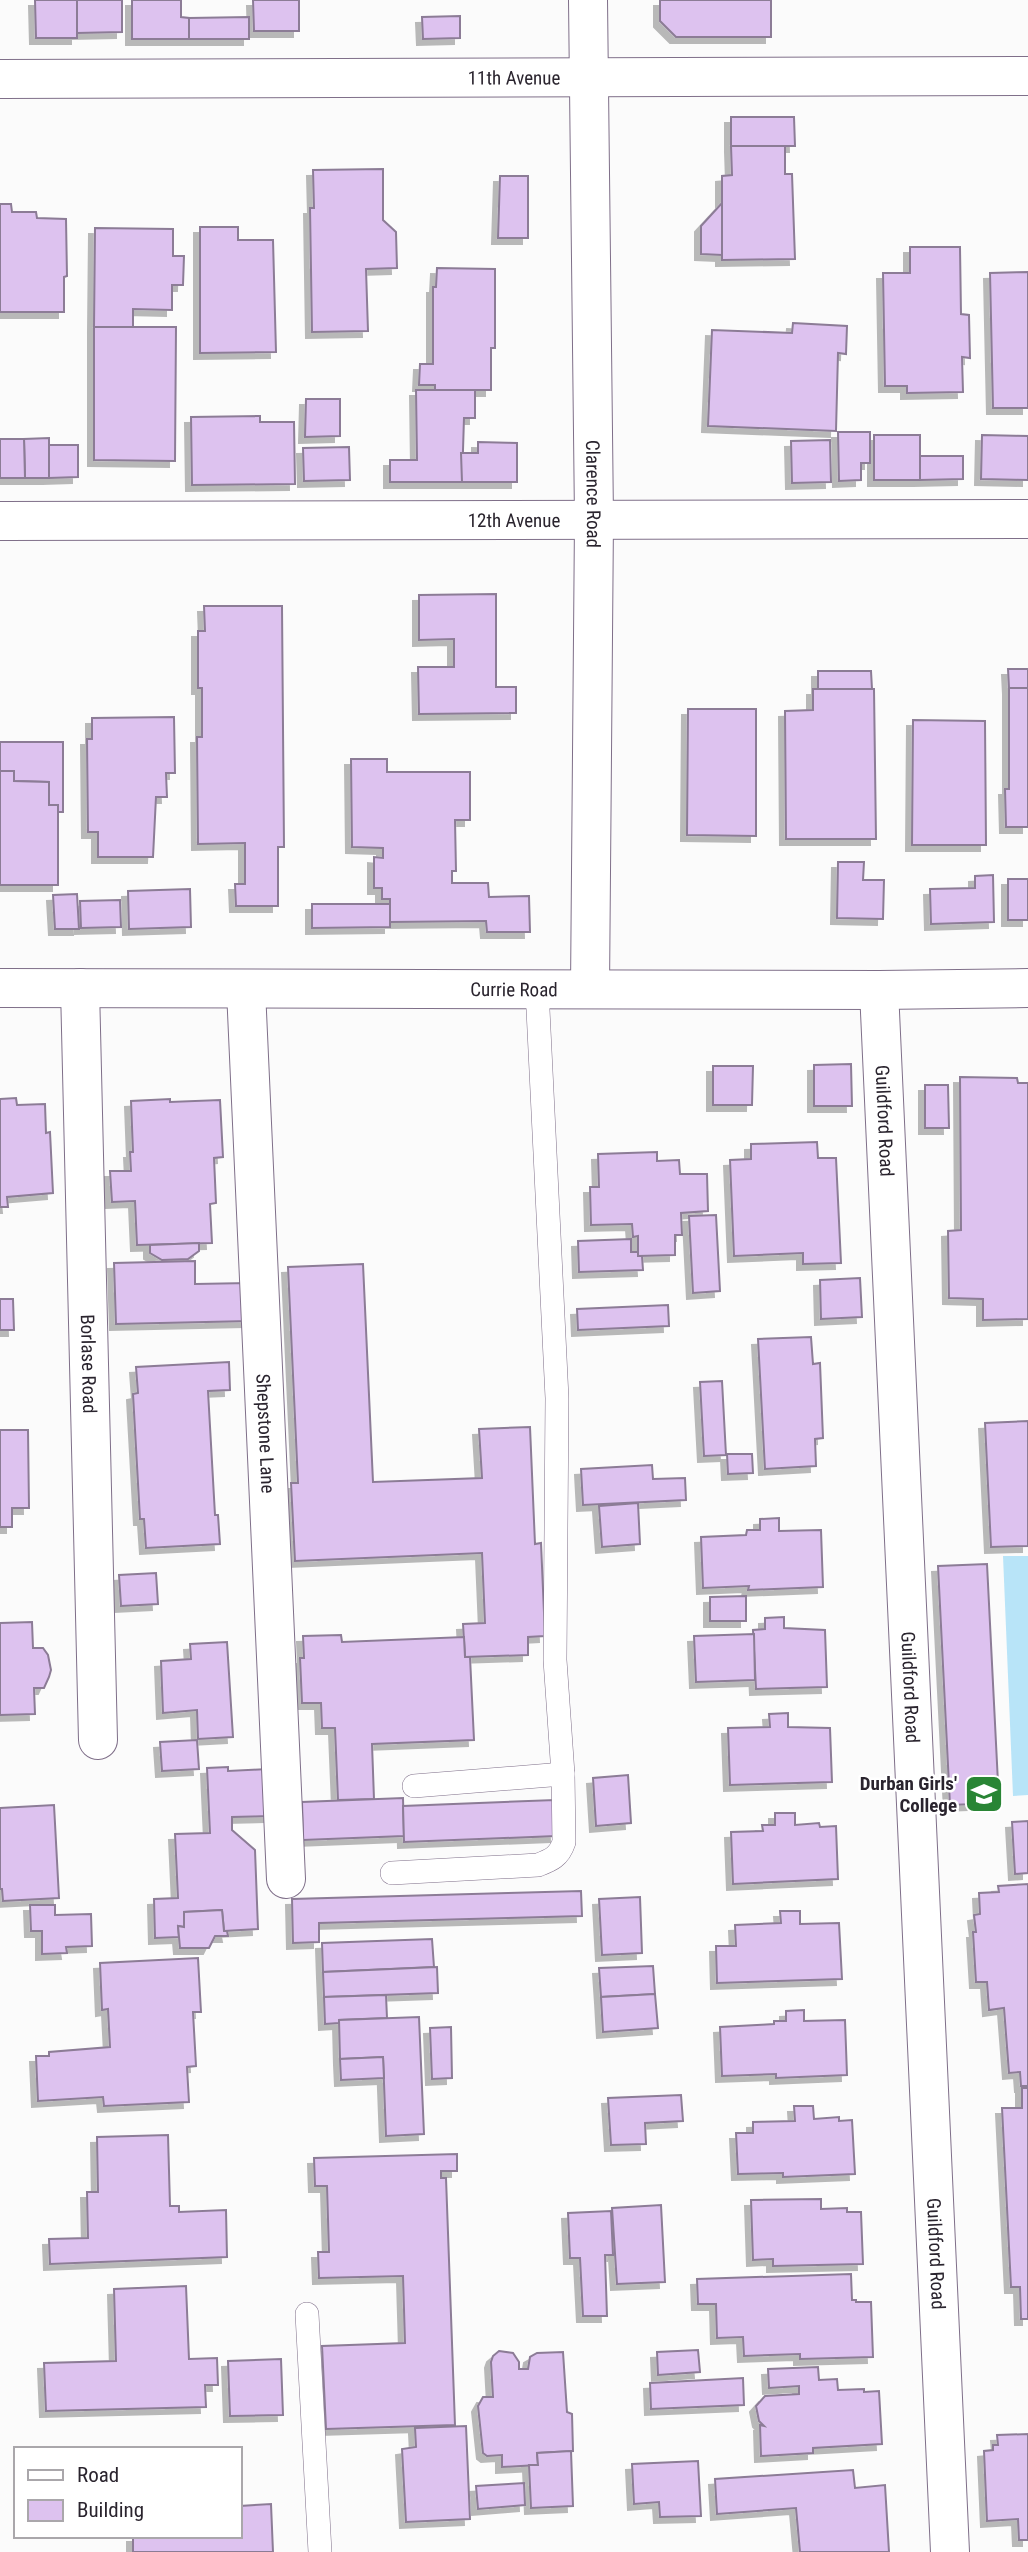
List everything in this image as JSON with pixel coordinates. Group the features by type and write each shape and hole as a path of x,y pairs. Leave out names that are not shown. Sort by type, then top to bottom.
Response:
{"street":[{"name":"Clarence Road","path":"588,0 594,519 590,989"},
{"name":"11th Avenue","path":"0,79 1028,76"},
{"name":"12th Avenue","path":"0,521 1028,519"},
{"name":"Currie Road","path":"0,988 1028,988"},
{"name":"Borlase Road","path":"80,988 98,1740"},
{"name":"Shepstone Lane","path":"246,990 286,1879"},
{"name":"Guildford Road","path":"879,990 950,2552"}],"lane":[{"path":"392,1873 538,1864 554,1859 564,1842 563,1774 555,1660 557,1398 537,989"},
{"path":"414,1786 563,1774"},
{"path":"307,2314 320,2552"}],"water":[{"path":"1003,1556 1028,1556 1028,1795 1013,1796"}],"building":[{"path":"35,0 77,0 77,38 36,38"},
{"path":"77,0 122,0 122,32 77,33"},
{"path":"132,0 181,0 181,17 189,18 189,39 132,39"},
{"path":"253,0 299,0 299,31 254,31"},
{"path":"660,0 771,0 771,37 676,37 660,21"},
{"path":"460,16 460,38 423,39 422,17"},
{"path":"249,17 249,39 189,39 189,18"},
{"path":"731,117 794,117 795,146 731,146"},
{"path":"731,146 785,146 785,174 792,174 795,259 722,260 722,176 732,175"},
{"path":"383,169 383,220 396,232 397,268 366,269 368,331 312,332 310,208 314,208 313,170"},
{"path":"500,176 528,176 528,238 498,238"},
{"path":"722,203 722,255 701,254 701,226"},
{"path":"0,204 11,204 12,212 36,212 37,218 66,219 67,276 64,277 64,312 0,312"},
{"path":"200,227 238,227 238,240 273,240 276,352 200,353"},
{"path":"95,228 173,229 173,256 184,256 183,285 172,285 172,310 133,309 133,327 94,327"},
{"path":"910,247 960,247 961,314 969,315 970,358 962,357 963,392 907,393 907,386 885,386 883,273 910,273"},
{"path":"437,268 495,269 495,348 491,348 491,390 435,390 435,385 419,385 420,364 433,364 433,287 436,287"},
{"path":"1028,272 1028,408 993,408 990,273"},
{"path":"793,323 847,326 846,354 838,353 836,431 708,426 712,330 792,333"},
{"path":"94,327 176,327 175,461 94,460"},
{"path":"416,390 475,390 475,418 464,418 462,482 390,482 390,460 417,460"},
{"path":"306,399 340,399 340,436 305,437"},
{"path":"260,416 260,422 294,422 295,484 192,485 191,417"},
{"path":"838,432 870,432 870,463 861,463 861,480 839,481"},
{"path":"874,435 920,435 920,480 874,480"},
{"path":"982,435 1028,436 1028,480 981,479"},
{"path":"49,438 49,478 25,478 24,439"},
{"path":"0,439 24,439 25,478 0,478"},
{"path":"830,440 831,482 792,483 791,441"},
{"path":"478,442 517,443 517,482 462,482 461,453 478,453"},
{"path":"49,445 78,445 78,477 49,478"},
{"path":"349,447 350,480 304,481 303,448"},
{"path":"920,456 963,456 963,479 920,480"},
{"path":"496,594 496,687 516,687 516,713 419,714 418,667 454,667 454,639 419,640 419,595"},
{"path":"204,606 282,606 284,847 278,847 278,906 236,906 235,884 245,884 245,843 198,844 197,737 202,737 202,688 198,688 198,631 205,631"},
{"path":"1008,669 1028,669 1028,688 1009,688"},
{"path":"818,671 871,671 872,689 818,689"},
{"path":"1009,688 1028,688 1028,827 1006,827 1005,789 1009,789"},
{"path":"813,689 874,689 876,839 786,839 785,711 813,710"},
{"path":"688,709 756,709 756,836 687,835"},
{"path":"174,717 175,773 166,773 167,797 156,797 153,857 98,857 98,832 88,832 87,739 92,739 92,718"},
{"path":"913,720 985,721 986,845 912,845"},
{"path":"0,742 63,742 63,812 58,812 58,805 49,805 49,782 14,781 14,771 0,771"},
{"path":"351,759 387,759 387,772 470,772 470,820 455,820 456,871 452,871 452,883 488,883 489,897 529,896 530,932 487,932 486,921 390,922 390,899 382,899 382,888 374,888 374,857 383,858 383,848 352,847"},
{"path":"0,771 14,771 14,781 49,782 49,805 58,805 58,885 0,885"},
{"path":"838,862 864,862 863,880 884,880 883,919 837,918"},
{"path":"993,875 994,922 931,924 930,889 975,888 975,876"},
{"path":"1008,879 1028,879 1028,920 1008,920"},
{"path":"190,889 191,927 129,929 128,891"},
{"path":"77,894 79,929 55,929 53,895"},
{"path":"120,900 121,927 81,928 80,901"},
{"path":"312,904 390,904 390,927 312,928"},
{"path":"851,1064 852,1106 814,1106 814,1065"},
{"path":"713,1066 753,1066 752,1105 713,1105"},
{"path":"960,1077 1017,1078 1018,1083 1028,1083 1028,1319 983,1320 983,1299 949,1298 948,1231 961,1230"},
{"path":"925,1085 948,1085 949,1128 925,1128"},
{"path":"16,1098 17,1105 45,1104 46,1133 50,1132 53,1193 7,1197 8,1207 0,1207 0,1099"},
{"path":"170,1099 170,1102 220,1100 223,1157 214,1158 216,1203 210,1204 212,1243 137,1245 135,1201 112,1202 110,1171 131,1171 131,1101"},
{"path":"817,1142 818,1158 836,1158 841,1263 803,1264 803,1253 734,1256 730,1160 751,1159 751,1144"},
{"path":"657,1152 657,1161 679,1160 680,1174 707,1174 708,1211 681,1213 682,1235 675,1235 675,1255 638,1256 638,1236 633,1237 632,1224 591,1225 590,1187 599,1187 598,1154"},
{"path":"716,1215 720,1291 693,1293 689,1216"},
{"path":"631,1239 631,1252 638,1252 638,1256 642,1256 643,1270 579,1272 578,1241"},
{"path":"199,1243 199,1251 188,1259 162,1260 150,1253 150,1245"},
{"path":"195,1261 195,1284 249,1283 250,1321 116,1324 114,1263"},
{"path":"363,1264 373,1482 482,1478 479,1429 530,1427 535,1544 541,1543 545,1636 528,1637 528,1655 465,1657 463,1624 485,1623 482,1553 295,1561 291,1483 298,1483 288,1267"},
{"path":"860,1278 862,1317 821,1319 820,1280"},
{"path":"0,1299 13,1299 14,1330 0,1330"},
{"path":"668,1305 669,1326 578,1330 577,1309"},
{"path":"811,1337 813,1364 820,1363 823,1438 815,1439 816,1466 765,1469 758,1339"},
{"path":"229,1362 230,1390 208,1391 215,1515 218,1515 220,1544 146,1548 144,1519 140,1519 133,1394 138,1393 136,1367"},
{"path":"722,1381 726,1455 704,1456 700,1382"},
{"path":"1028,1421 1028,1546 991,1547 985,1423"},
{"path":"0,1430 28,1430 29,1508 12,1508 12,1527 0,1527"},
{"path":"727,1454 752,1454 753,1473 728,1474"},
{"path":"652,1465 653,1479 685,1478 686,1500 583,1505 581,1469"},
{"path":"638,1503 640,1544 602,1547 599,1506"},
{"path":"779,1518 779,1531 821,1530 823,1587 748,1590 749,1586 703,1588 701,1537 746,1535 747,1530 760,1530 760,1519"},
{"path":"987,1564 999,1803 950,1805 938,1566"},
{"path":"156,1573 158,1604 121,1606 119,1575"},
{"path":"746,1596 746,1621 710,1621 710,1597"},
{"path":"784,1617 784,1628 825,1630 827,1687 756,1689 753,1630 765,1629 765,1618"},
{"path":"32,1622 33,1648 43,1648 48,1655 51,1670 49,1677 44,1688 34,1688 35,1714 0,1715 0,1623"},
{"path":"754,1634 755,1680 696,1682 694,1636"},
{"path":"341,1635 342,1642 464,1637 465,1657 470,1657 474,1740 372,1744 374,1799 338,1800 335,1728 322,1728 321,1703 302,1703 300,1658 304,1658 303,1636"},
{"path":"227,1642 233,1737 198,1739 197,1710 163,1713 161,1661 191,1659 190,1644"},
{"path":"788,1713 788,1727 830,1728 832,1782 730,1785 728,1728 770,1727 769,1714"},
{"path":"197,1740 199,1769 162,1771 160,1742"},
{"path":"228,1767 228,1771 268,1769 270,1816 232,1817 232,1830 255,1850 258,1929 224,1931 222,1910 184,1912 184,1927 178,1926 179,1937 155,1938 154,1899 178,1898 175,1834 210,1833 207,1768"},
{"path":"628,1775 631,1823 596,1826 593,1778"},
{"path":"403,1798 404,1836 303,1840 302,1802"},
{"path":"555,1800 556,1836 404,1842 403,1806"},
{"path":"54,1805 59,1898 3,1901 0,1889 0,1808"},
{"path":"775,1813 795,1813 795,1825 819,1823 820,1827 836,1826 838,1879 733,1884 731,1832 763,1831 762,1825 775,1825"},
{"path":"1028,1821 1028,1873 1015,1874 1012,1822"},
{"path":"1028,1884 1028,2086 1021,2086 1020,2072 1009,2073 1004,2008 989,2010 987,1982 976,1982 973,1932 976,1932 974,1915 980,1914 979,1893 999,1892 998,1886"},
{"path":"581,1891 582,1916 319,1923 319,1942 293,1943 292,1899"},
{"path":"640,1897 642,1953 602,1955 599,1899"},
{"path":"30,1905 55,1905 55,1915 91,1914 92,1946 66,1947 67,1953 42,1954 42,1931 31,1931"},
{"path":"222,1910 224,1931 227,1931 228,1936 215,1936 209,1948 180,1948 178,1926 184,1927 184,1912"},
{"path":"780,1911 800,1911 800,1924 839,1923 842,1979 717,1983 716,1946 736,1946 735,1925 781,1923"},
{"path":"432,1939 434,1967 323,1972 322,1943"},
{"path":"198,1958 201,2012 193,2012 196,2066 187,2067 189,2102 104,2106 103,2097 38,2101 36,2056 49,2056 49,2052 110,2047 108,2009 102,2010 100,1963"},
{"path":"653,1966 655,1994 601,1997 599,1968"},
{"path":"437,1967 438,1993 324,1997 323,1972"},
{"path":"655,1994 658,2028 603,2032 601,1997"},
{"path":"386,1995 387,2018 339,2020 339,2023 325,2024 324,1997"},
{"path":"804,2010 804,2021 845,2020 847,2075 776,2078 776,2074 722,2076 720,2027 774,2024 774,2021 786,2021 786,2011"},
{"path":"419,2017 424,2134 386,2136 383,2057 340,2059 339,2020"},
{"path":"451,2027 452,2078 432,2079 430,2028"},
{"path":"383,2057 384,2078 341,2080 340,2059"},
{"path":"1022,2088 1028,2088 1028,2319 1021,2319 1020,2287 1011,2287 1002,2108 1022,2108"},
{"path":"681,2095 683,2121 645,2123 646,2144 611,2145 608,2098"},
{"path":"794,2106 813,2106 814,2119 839,2117 839,2121 852,2120 855,2174 783,2177 783,2173 738,2174 736,2133 753,2133 753,2122 795,2121"},
{"path":"168,2135 170,2206 179,2206 179,2212 226,2210 227,2257 50,2264 49,2239 88,2238 87,2192 98,2192 97,2137"},
{"path":"457,2154 457,2171 441,2171 441,2178 446,2178 455,2425 326,2429 322,2346 405,2343 403,2276 319,2278 318,2252 329,2252 327,2186 315,2186 314,2158"},
{"path":"821,2199 821,2209 847,2208 847,2212 861,2212 863,2264 773,2266 773,2259 753,2260 751,2200"},
{"path":"661,2205 665,2282 617,2284 612,2208"},
{"path":"611,2211 613,2255 605,2255 607,2316 583,2316 580,2258 570,2258 568,2213"},
{"path":"851,2274 852,2300 871,2302 873,2357 800,2359 800,2354 744,2356 743,2337 717,2338 716,2304 698,2304 697,2279"},
{"path":"186,2286 189,2359 217,2358 218,2385 205,2385 206,2407 46,2411 44,2363 116,2361 114,2289"},
{"path":"698,2350 700,2372 658,2375 657,2352"},
{"path":"499,2351 513,2353 519,2362 519,2369 528,2369 530,2357 537,2353 563,2352 567,2412 572,2414 573,2451 537,2453 538,2465 502,2467 502,2455 487,2456 483,2453 478,2406 483,2397 493,2397 491,2362"},
{"path":"281,2359 283,2415 230,2416 228,2361"},
{"path":"818,2367 819,2380 837,2379 838,2390 879,2391 882,2444 813,2448 813,2453 761,2456 760,2425 764,2426 759,2421 756,2406 765,2396 799,2394 799,2386 769,2388 768,2369"},
{"path":"743,2378 744,2405 651,2409 650,2383"},
{"path":"466,2426 470,2519 406,2522 402,2449 416,2447 415,2428"},
{"path":"1028,2434 1028,2540 1019,2540 1018,2519 987,2521 984,2451 993,2450 993,2445 998,2445 997,2435"},
{"path":"571,2451 573,2506 531,2508 529,2465 538,2465 537,2453"},
{"path":"698,2461 701,2516 660,2517 659,2502 634,2504 632,2464"},
{"path":"853,2470 855,2488 885,2485 889,2552 800,2552 796,2508 717,2514 715,2479"},
{"path":"524,2483 525,2505 478,2509 476,2486"},
{"path":"271,2504 273,2552 133,2552 133,2538 242,2538 242,2506"}],"place":[{"name":"Durban Girls' College","path":"984,1794"}]}
